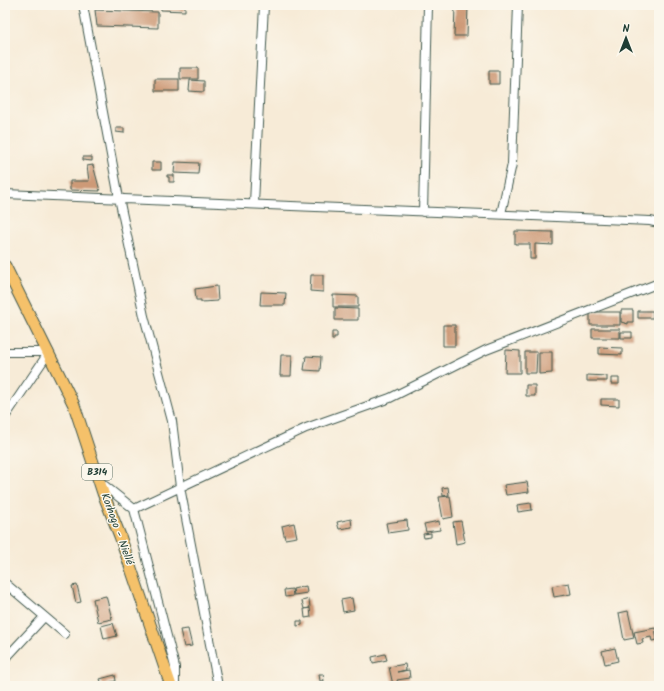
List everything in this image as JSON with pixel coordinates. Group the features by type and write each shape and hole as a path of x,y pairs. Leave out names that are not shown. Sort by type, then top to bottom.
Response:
{"main road":[{"name":"Korhogo - Niellé","path":"5,266 74,405 171,686"}],"street":[{"path":"83,5 119,198 144,316 172,421 180,487 218,686"},
{"path":"254,203 264,5"},
{"path":"423,212 428,5"},
{"path":"501,214 512,164 518,5"},
{"path":"5,194 254,203 659,222"},
{"path":"134,509 306,428 390,398 486,350 659,283"},
{"path":"5,352 49,352"},
{"path":"5,417 49,352"},
{"path":"100,482 134,509 175,667 175,686"},
{"path":"5,583 44,618 65,634"},
{"path":"5,659 44,618"}],"building":[{"path":"161,5 185,5 185,11 161,10"},
{"path":"455,5 468,5 467,36 454,36"},
{"path":"95,10 158,12 158,28 97,26"},
{"path":"180,68 198,68 198,79 180,79"},
{"path":"489,71 499,71 499,84 489,84"},
{"path":"155,79 179,79 179,91 155,91"},
{"path":"190,80 204,81 204,92 189,91"},
{"path":"116,128 124,128 124,133 116,132"},
{"path":"83,157 92,157 92,161 83,160"},
{"path":"152,162 161,162 161,170 152,170"},
{"path":"175,162 199,163 198,174 174,173"},
{"path":"93,165 100,191 70,190 70,181 89,181 87,166"},
{"path":"167,175 174,175 174,182 169,182 169,177 167,177"},
{"path":"515,231 553,232 553,245 535,244 535,259 530,259 530,244 515,244"},
{"path":"311,275 323,275 323,292 310,291"},
{"path":"217,286 218,301 201,302 201,300 196,300 195,289"},
{"path":"261,292 286,293 285,305 260,305"},
{"path":"333,295 358,296 358,307 333,307"},
{"path":"335,308 358,309 358,320 335,320"},
{"path":"621,310 633,310 633,322 628,322 628,324 621,322"},
{"path":"638,311 653,311 653,318 638,318"},
{"path":"590,312 620,312 620,325 590,325"},
{"path":"443,325 455,325 455,346 443,346"},
{"path":"592,329 620,329 620,338 592,338"},
{"path":"332,332 337,332 337,337 334,337 334,340 332,340"},
{"path":"621,332 632,332 632,338 621,338"},
{"path":"599,347 622,348 622,355 599,354"},
{"path":"506,350 520,351 520,373 505,373"},
{"path":"525,352 537,352 536,373 525,373"},
{"path":"539,352 552,352 552,373 539,374"},
{"path":"281,355 292,355 291,376 280,376"},
{"path":"306,356 321,357 320,371 304,370"},
{"path":"587,375 607,376 607,381 587,381"},
{"path":"611,378 619,378 619,384 611,384"},
{"path":"526,385 535,385 535,396 526,396"},
{"path":"601,399 619,399 619,406 601,405"},
{"path":"527,482 529,492 506,495 504,485"},
{"path":"448,487 449,495 443,496 442,488"},
{"path":"450,496 453,517 443,519 439,497"},
{"path":"531,503 532,510 518,512 517,505"},
{"path":"351,519 352,527 339,529 337,522"},
{"path":"407,520 408,530 388,533 386,523"},
{"path":"439,521 440,530 426,532 424,524"},
{"path":"461,521 465,542 456,544 453,522"},
{"path":"294,523 297,537 285,539 282,526"},
{"path":"431,533 431,537 424,538 423,534"},
{"path":"569,583 571,594 554,597 552,586"},
{"path":"77,585 81,602 76,603 72,586"},
{"path":"306,586 307,593 294,595 293,589"},
{"path":"292,589 293,596 285,597 284,590"},
{"path":"106,596 112,619 98,622 93,599"},
{"path":"352,598 354,610 343,612 341,600"},
{"path":"309,599 310,608 304,609 302,601"},
{"path":"310,608 311,617 305,618 304,609"},
{"path":"628,611 634,638 624,640 619,613"},
{"path":"297,621 302,621 302,625 297,626"},
{"path":"113,623 117,636 104,639 101,626"},
{"path":"655,628 657,640 652,641 651,637 642,639 643,643 637,644 634,632"},
{"path":"188,629 192,646 184,647 180,630"},
{"path":"615,648 618,661 605,664 602,651"},
{"path":"385,654 387,660 373,663 372,657"},
{"path":"405,664 406,670 397,672 409,670 410,678 397,680 398,684 393,685 389,667"},
{"path":"319,674 323,674 324,681 320,681"},
{"path":"115,675 116,681 102,684 100,679"}]}
